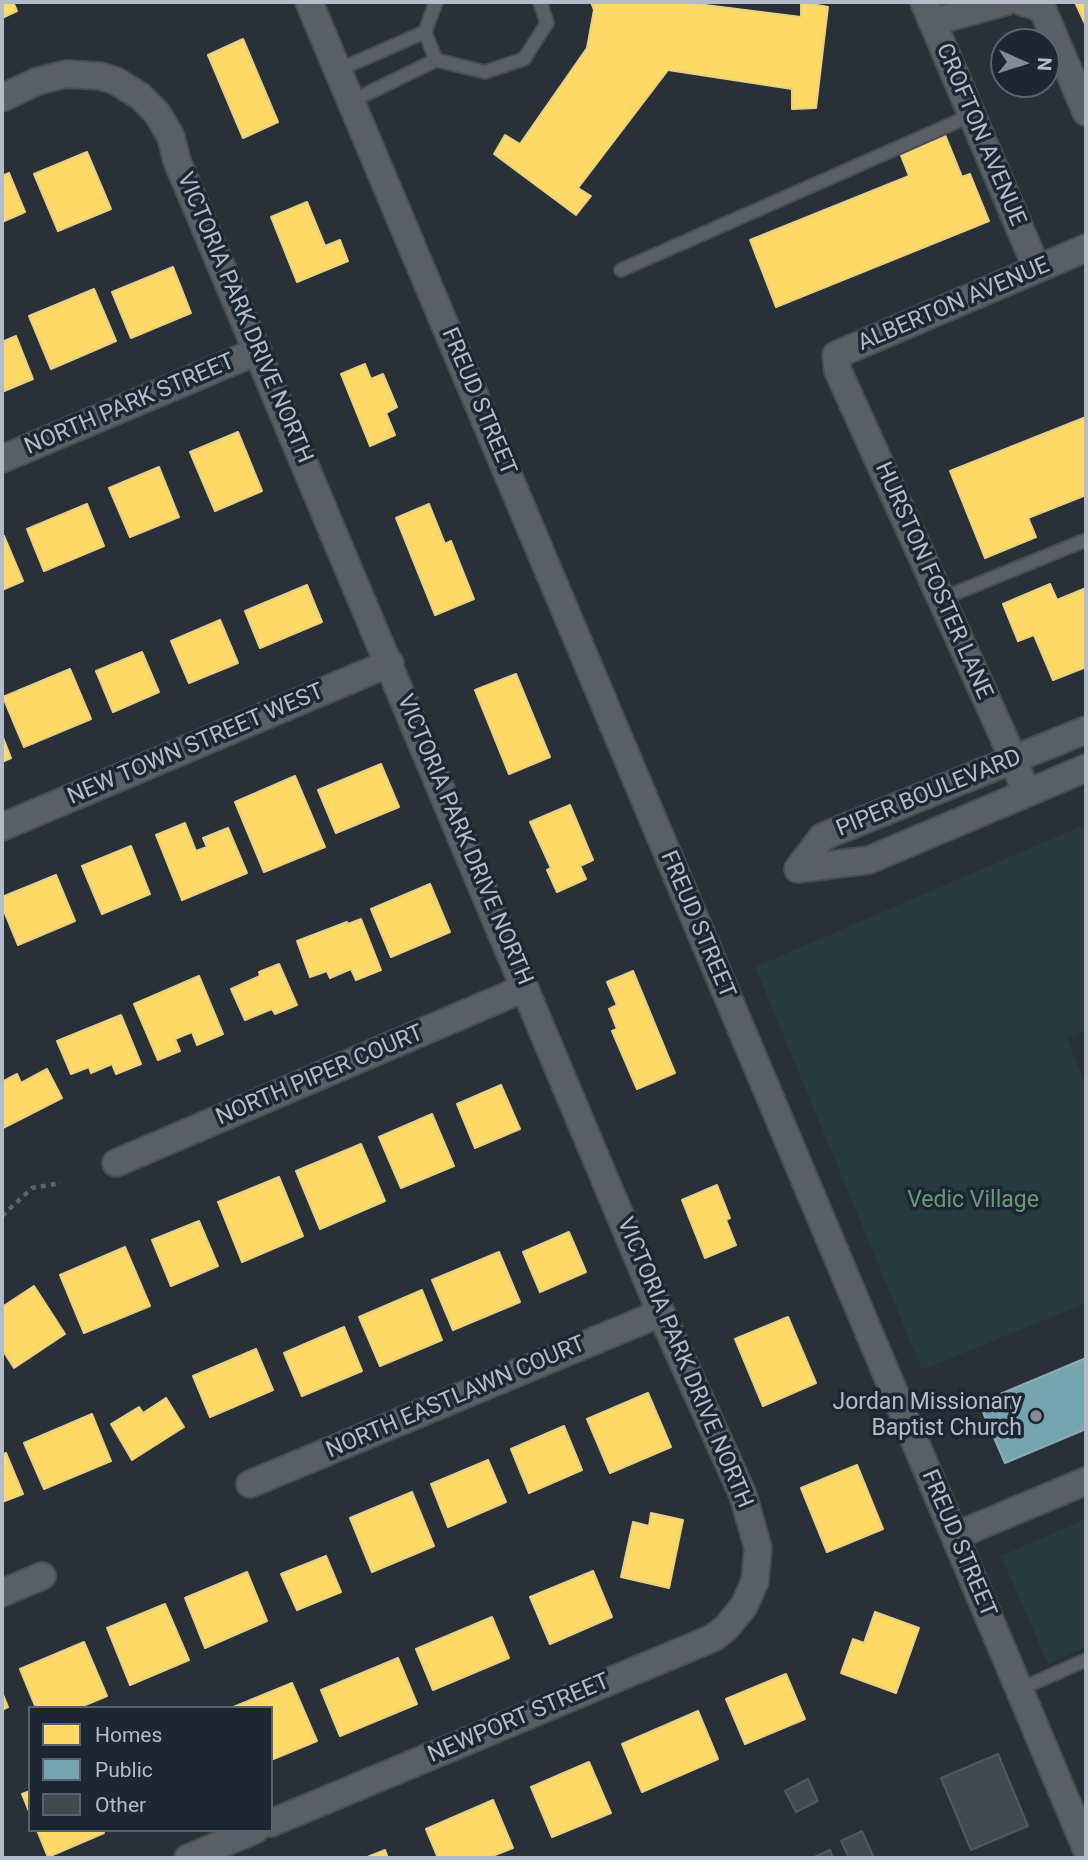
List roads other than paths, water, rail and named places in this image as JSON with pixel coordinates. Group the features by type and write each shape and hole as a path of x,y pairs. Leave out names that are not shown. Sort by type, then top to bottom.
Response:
{"street":[{"name":"FREUD STREET","path":"309,2 1086,1848"},
{"path":"928,12 1005,2"},
{"path":"1022,2 1042,8 1086,112"},
{"name":"CROFTON AVENUE","path":"928,12 1037,269"},
{"name":"VICTORIA PARK DRIVE NORTH","path":"2,98 38,81 66,74 83,74 116,81 140,96 156,113 171,137 177,160 661,1312 743,1495 758,1548 758,1565 749,1594"},
{"name":"ALBERTON AVENUE","path":"838,371 836,355 1086,248"},
{"name":"NORTH PARK STREET","path":"2,459 258,351"},
{"name":"HURSTON FOSTER LANE","path":"838,371 1014,760 1026,793"},
{"name":"NEW TOWN STREET WEST","path":"2,827 390,663"},
{"name":"PIPER BOULEVARD","path":"1086,730 822,837 798,869 869,860 1086,768"},
{"name":"NORTH PIPER COURT","path":"116,1163 525,988"},
{"name":"NORTH EASTLAWN COURT","path":"250,1485 661,1312"},
{"path":"955,1536 1086,1481"},
{"path":"2,1592 41,1576"},
{"name":"NEWPORT STREET","path":"273,1822 698,1645 726,1628 744,1606 749,1594"},
{"path":"188,1858 250,1832"}],"lane":[{"path":"436,2 425,32 436,60"},
{"path":"352,101 436,60 485,72 524,59 547,23 540,2"},
{"path":"338,70 425,32"},
{"path":"621,270 972,115"},
{"path":"942,600 1086,540"},
{"path":"1020,1689 1086,1660"}],"place":[{"name":"Jordan Missionary Baptist Church","path":"1036,1416"}],"park label":[{"name":"Vedic Village","path":"973,1201"}]}
